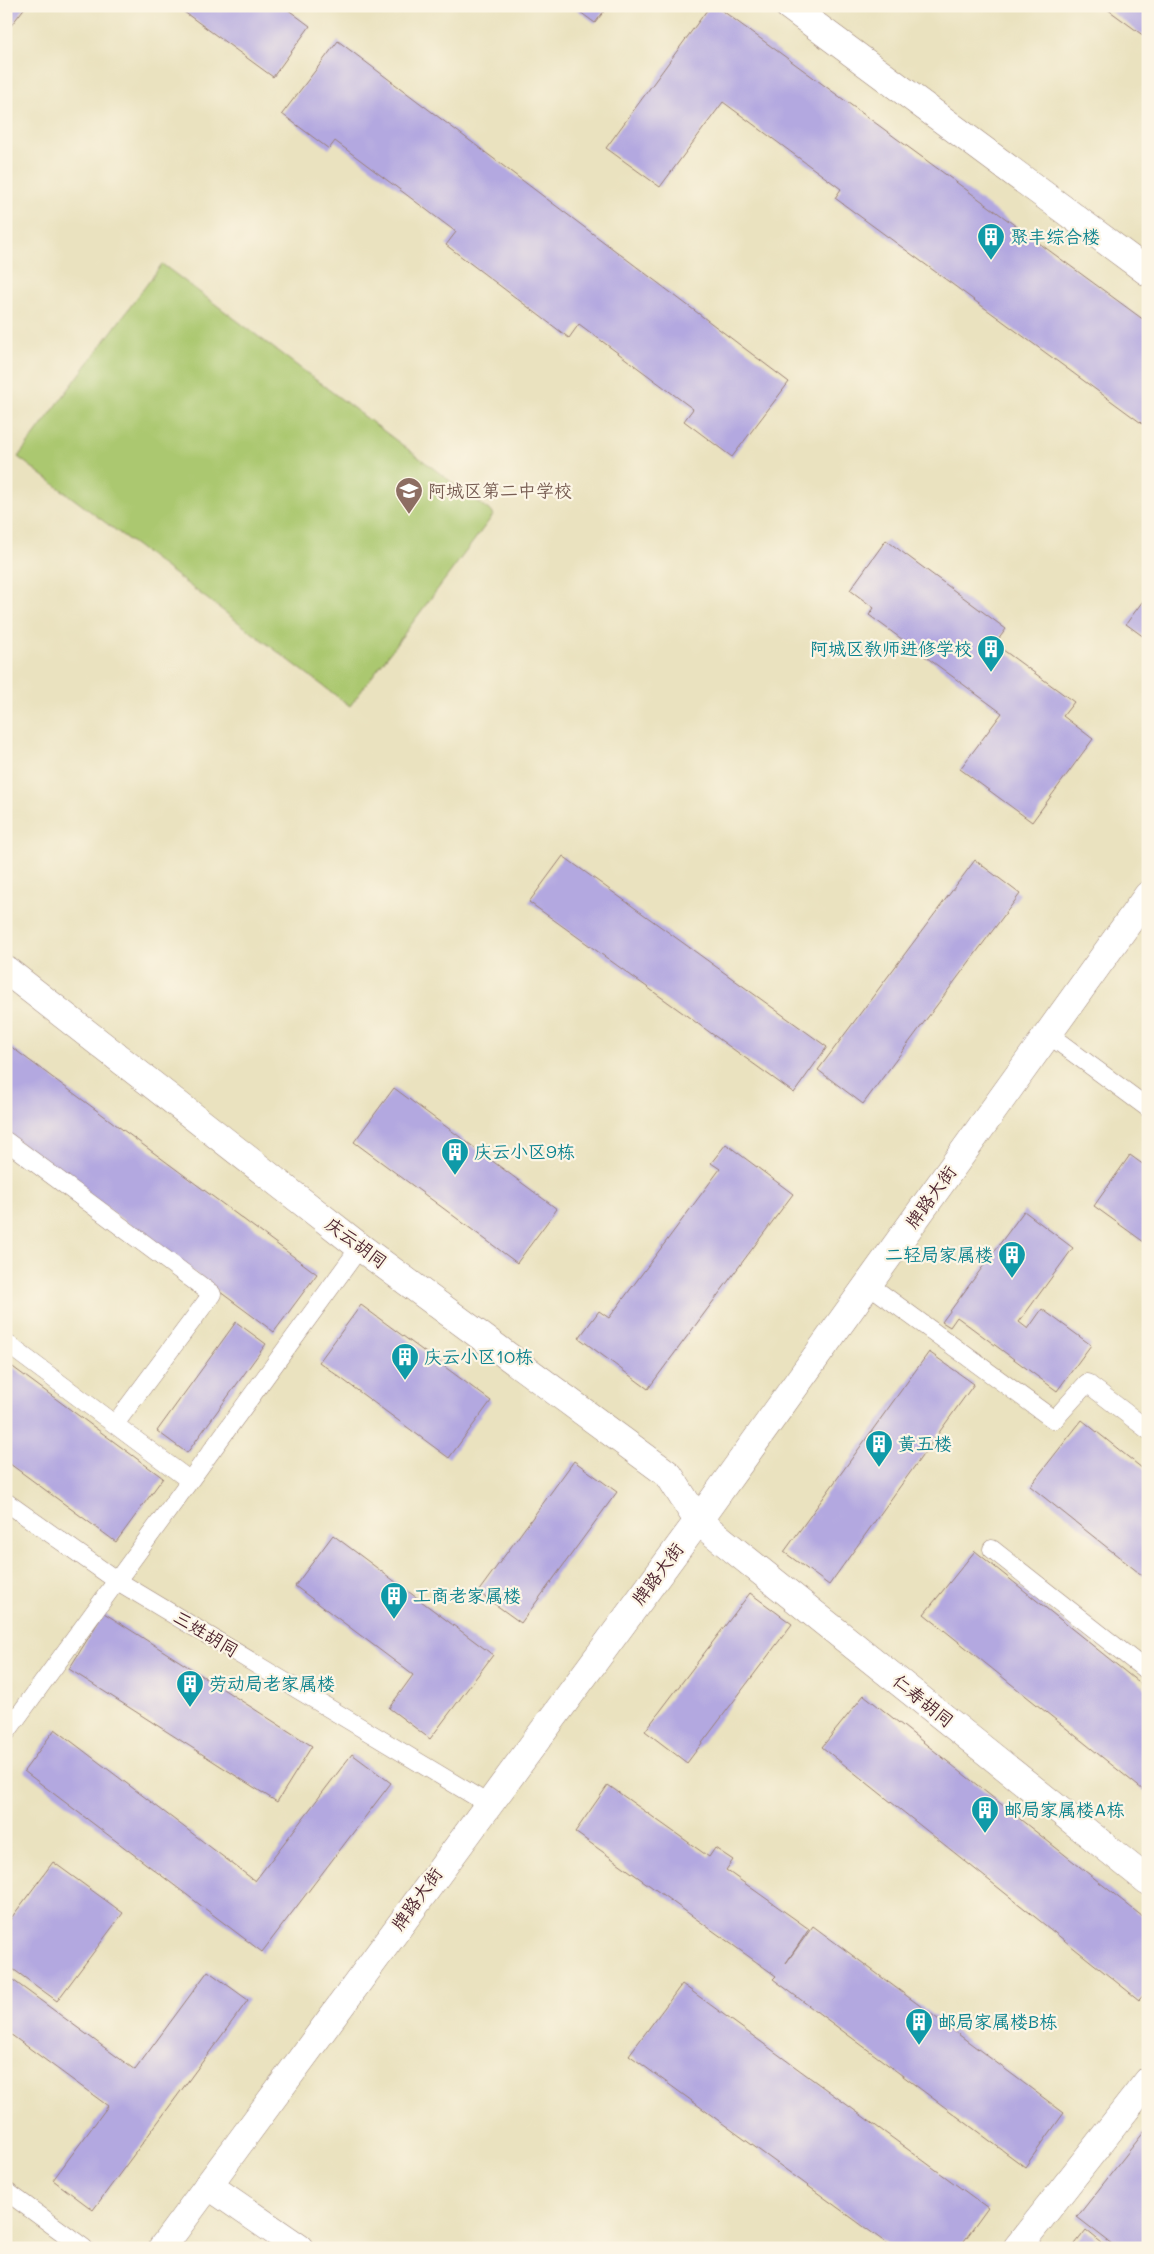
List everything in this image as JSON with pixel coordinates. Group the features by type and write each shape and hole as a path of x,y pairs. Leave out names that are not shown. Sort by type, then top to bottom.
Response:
{"street":[{"path":"789,6 1148,272"},
{"name":"牌路大街","path":"162,2248 698,1520 1148,895"},
{"name":"庆云胡同","path":"6,970 360,1247 669,1476 698,1520"},
{"name":"仁寿胡同","path":"698,1520 1148,1881"},
{"path":"1017,2248 1148,2081"},
{"path":"208,2185 299,2248"}],"lane":[{"path":"1048,1034 1148,1108"},
{"path":"6,1141 212,1294 115,1424"},
{"path":"6,1733 360,1247"},
{"path":"868,1284 1054,1420 1087,1383 1148,1430"},
{"path":"6,1343 189,1480"},
{"name":"三姓胡同","path":"6,1502 116,1580 488,1804"},
{"path":"992,1549 1148,1672"},
{"path":"6,2192 84,2248"}],"green space":[{"path":"162,264 494,514 350,706 18,457"}],"building":[{"path":"6,6 26,6 6,32"},
{"path":"176,6 283,6 310,26 273,77"},
{"path":"572,6 608,6 595,23"},
{"name":"聚丰综合楼","path":"710,6 716,6 1148,323 1148,428 835,198 841,189 723,102 660,187 606,148"},
{"path":"1103,6 1148,6 1148,39"},
{"path":"338,41 789,382 732,457 684,421 693,409 579,324 569,338 446,245 456,232 335,141 329,149 282,114"},
{"name":"阿城区教师进修学校","path":"886,540 1006,629 995,644 1074,702 1063,716 1093,739 1032,822 960,769 1002,713 869,615 874,608 850,590"},
{"path":"1148,594 1148,640 1126,624"},
{"path":"563,856 827,1047 794,1093 529,902"},
{"path":"975,860 1020,894 863,1104 818,1070"},
{"path":"6,1043 317,1274 274,1332 6,1133"},
{"name":"庆云小区9栋","path":"394,1088 557,1209 517,1263 354,1142"},
{"path":"726,1144 793,1194 648,1389 579,1338 599,1311 609,1318 720,1169 711,1163"},
{"path":"1130,1155 1148,1168 1148,1245 1094,1206"},
{"name":"二轻局家属楼","path":"1024,1211 1073,1248 1019,1322 1028,1329 1042,1309 1091,1345 1057,1391 957,1317 950,1327 942,1322"},
{"name":"庆云小区10栋","path":"361,1305 491,1401 449,1458 319,1362"},
{"path":"236,1322 266,1344 187,1453 157,1431"},
{"name":"黄五楼","path":"929,1352 974,1384 829,1585 784,1552"},
{"path":"6,1362 163,1478 116,1542 6,1461"},
{"path":"1082,1420 1148,1473 1148,1580 1030,1486"},
{"path":"574,1461 617,1492 521,1623 478,1592"},
{"name":"工商老家属楼","path":"333,1535 493,1655 430,1739 389,1708 413,1675 295,1586"},
{"path":"975,1551 1148,1690 1148,1794 924,1614"},
{"path":"750,1593 792,1624 687,1763 645,1731"},
{"name":"劳动局老家属楼","path":"104,1613 312,1746 277,1802 69,1669"},
{"name":"邮局家属楼A栋","path":"864,1695 1148,1921 1148,1990 1139,2000 822,1747"},
{"path":"55,1729 255,1881 352,1754 391,1783 262,1952 24,1771"},
{"path":"608,1785 709,1857 715,1848 733,1860 726,1870 809,1929 786,1963 813,1926 1064,2113 1025,2167 773,1979 776,1976 575,1832"},
{"path":"53,1862 123,1913 57,2001 6,1964 6,1925"},
{"path":"208,1971 248,2000 93,2210 53,2180 108,2106 6,2031 6,1975 135,2070"},
{"path":"682,1984 988,2208 959,2248 893,2248 629,2055"},
{"path":"1148,2127 1148,2245 1146,2248 1117,2248 1077,2217"},
{"path":"1086,2230 1108,2248 1072,2248"}],"place":[{"name":"聚丰综合楼","path":"991,261"},
{"name":"阿城区第二中学校","path":"409,515"},
{"name":"阿城区教师进修学校","path":"991,673"},
{"name":"庆云小区9栋","path":"455,1176"},
{"name":"二轻局家属楼","path":"1012,1279"},
{"name":"庆云小区10栋","path":"405,1381"},
{"name":"黄五楼","path":"879,1468"},
{"name":"工商老家属楼","path":"394,1620"},
{"name":"劳动局老家属楼","path":"190,1708"},
{"name":"邮局家属楼A栋","path":"985,1834"},
{"name":"邮局家属楼B栋","path":"919,2046"}]}
